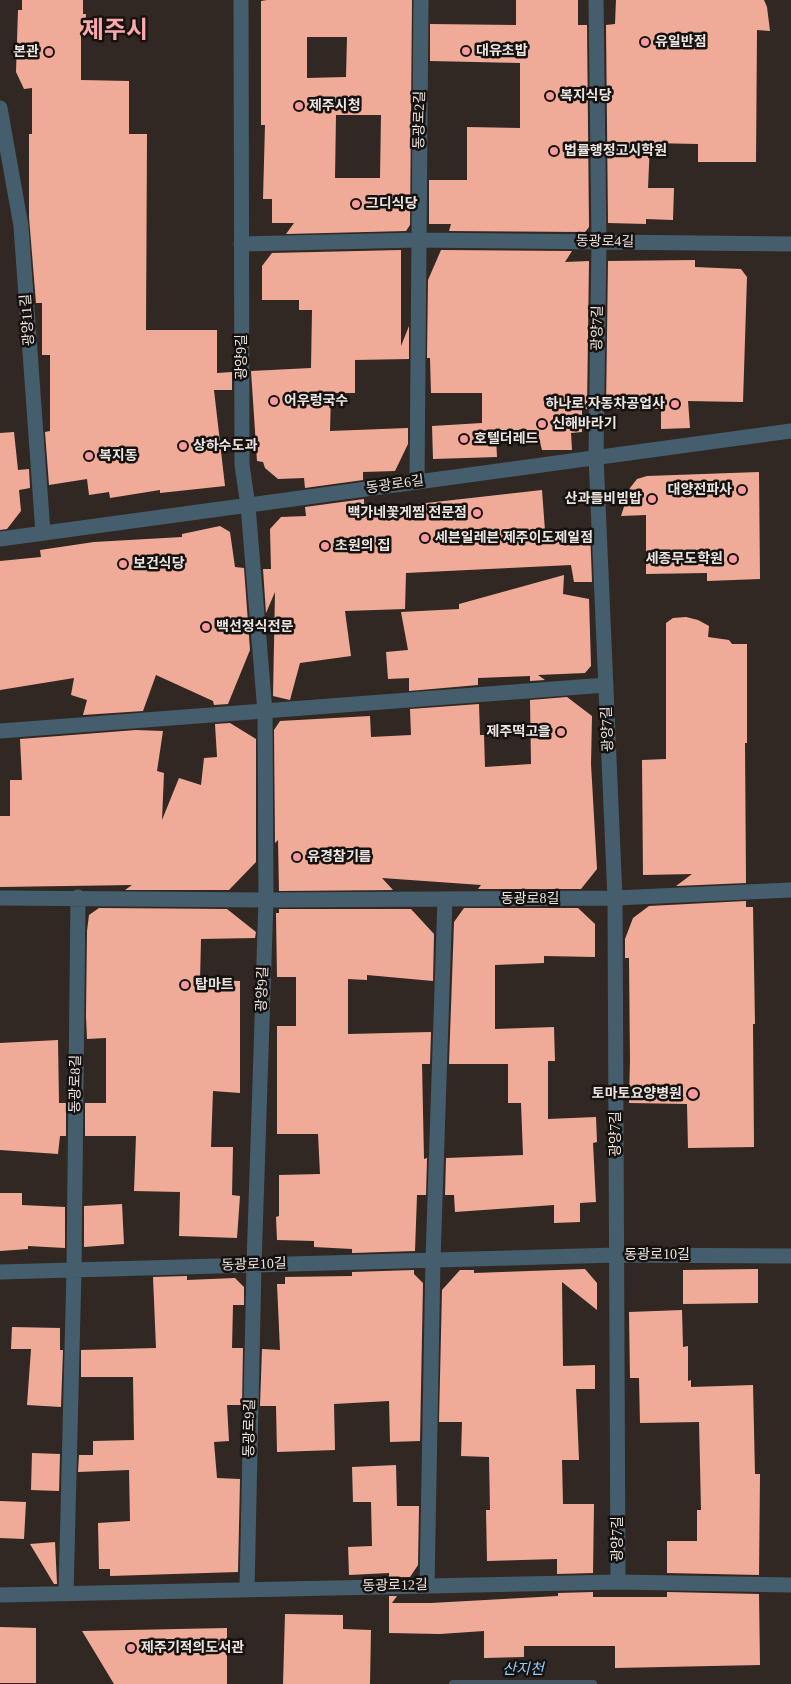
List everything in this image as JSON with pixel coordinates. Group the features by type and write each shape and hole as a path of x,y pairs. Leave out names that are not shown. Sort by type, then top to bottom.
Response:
{"street":[{"name":"광양9길","path":"241,0 242,466 248,506 265,712 266,900 254,1265"},
{"name":"동광로2길","path":"418,240 422,0"},
{"name":"광양7길","path":"596,0 599,242 596,457 615,898 618,1582"},
{"name":"광양11길","path":"0,108 21,226 44,533"},
{"name":"동광로4길","path":"241,244 418,240 791,244"},
{"path":"417,482 418,240"},
{"name":"동광로6길","path":"0,539 791,431"},
{"name":"광양7길","path":"265,712 606,686"},
{"path":"0,731 265,712"},
{"name":"동광로8길","path":"0,898 78,897 266,900 615,898 791,890"},
{"name":"동광로8길","path":"74,1270 78,897"},
{"path":"427,1586 433,1260 445,899"},
{"name":"동광로10길","path":"0,1272 616,1255 791,1256"},
{"name":"동광로9길","path":"246,1590 254,1265"},
{"path":"66,1594 74,1270"},
{"name":"동광로12길","path":"0,1595 618,1582 791,1585"}],"building":[{"path":"22,0 83,0 83,14 86,14 85,32 81,32 81,80 129,81 129,134 147,134 146,330 217,330 217,373 232,372 232,390 214,390 225,486 160,493 160,490 110,498 109,492 89,495 87,479 49,485 45,432 50,431 50,355 42,355 42,303 36,303 29,217 29,134 32,134 32,88 24,89 16,72 18,10 22,10"},
{"path":"412,0 410,225 406,231 286,234 294,223 272,223 272,199 263,199 265,125 261,125 261,1","holes":["307,37 347,37 346,77 307,78","336,115 381,115 380,178 335,178"]},
{"path":"516,0 578,0 578,25 587,25 589,227 585,232 449,231 451,224 429,224 429,180 467,180 467,127 520,128 520,63 430,61 430,24 516,25"},
{"path":"616,0 764,0 767,7 770,31 757,30 756,162 698,162 698,144 650,143 648,188 674,188 673,220 646,219 646,224 608,223 606,25 615,24"},
{"path":"401,250 401,346 409,326 409,359 355,360 355,393 331,393 330,431 408,428 408,444 395,471 363,472 363,480 305,488 304,478 278,479 265,468 263,462 257,461 251,371 311,368 312,310 299,310 299,300 262,300 262,266 272,253"},
{"path":"441,250 572,251 565,262 589,261 587,409 582,409 582,432 571,433 572,450 542,450 539,438 496,437 497,457 433,459 432,426 482,423 482,393 431,393 430,358 427,358 428,280"},
{"path":"695,260 695,267 741,269 747,277 743,402 688,401 690,428 661,429 661,409 606,409 608,261"},
{"path":"14,432 18,470 29,469 30,488 19,490 21,511 7,529 0,530 0,433"},
{"path":"759,472 760,579 707,581 707,573 646,574 646,515 621,516 630,488 637,479 647,476"},
{"path":"542,490 545,531 590,529 592,582 574,582 571,565 406,573 405,609 345,611 351,656 300,663 290,700 273,696 275,592 266,613 263,569 271,569 270,529 281,517 306,516 305,507 364,499 364,510"},
{"path":"220,526 230,532 235,567 244,568 250,650 228,704 214,705 213,701 156,675 143,711 83,715 87,700 71,695 74,678 0,690 0,561 41,557 40,550 94,542 182,537 182,534"},
{"path":"564,575 563,594 589,599 591,666 585,673 538,675 545,680 530,681 530,676 478,678 478,685 409,691 409,678 388,679 386,652 408,650 401,612 459,609 459,604"},
{"path":"686,617 698,620 709,626 708,637 729,640 732,644 747,644 747,743 745,743 746,883 676,886 692,874 643,875 642,760 666,759 666,623 673,618"},
{"path":"567,697 592,716 591,764 597,869 581,889 478,889 481,885 382,878 393,890 279,891 278,840 275,843 274,730 280,721 370,716 371,737 411,735 410,709 479,704 480,735 484,735 485,767 531,764 530,700"},
{"path":"230,723 256,739 256,862 229,890 125,890 132,885 0,887 0,816 10,816 10,780 22,780 20,739 136,730 163,731 157,771 164,773 162,820 179,778 201,785 204,758 217,757 215,724"},
{"path":"746,901 746,907 753,907 755,1024 753,1024 754,1147 688,1148 687,1104 629,1103 629,958 625,958 625,939 633,918 649,906"},
{"path":"99,908 227,909 256,932 255,938 201,939 200,980 240,981 240,1093 213,1091 211,1147 233,1147 232,1195 240,1196 237,1238 179,1236 180,1192 134,1191 136,1136 85,1136 85,1103 106,1103 106,1038 87,1039 86,1016 87,931 89,915"},
{"path":"464,908 578,908 595,924 595,957 544,956 544,963 495,965 495,1029 554,1027 555,1061 548,1061 548,1119 596,1117 597,1142 593,1143 596,1202 580,1203 580,1222 554,1223 554,1205 455,1212 454,1195 445,1195 446,1158 523,1155 521,1103 508,1103 508,1064 449,1064 454,922"},
{"path":"279,909 411,909 434,934 433,981 367,975 367,980 348,979 348,1034 431,1032 430,1064 422,1064 424,1159 427,1158 426,1195 417,1195 415,1251 352,1253 352,1249 314,1247 314,1241 277,1240 276,1217 279,1216 279,1175 320,1174 318,1134 277,1134 277,1026 296,1026 296,977 277,977 276,913 279,913"},
{"path":"58,1040 59,1103 66,1103 66,1136 60,1136 58,1154 0,1150 0,1043"},
{"path":"0,1193 22,1193 22,1205 65,1207 65,1248 28,1246 28,1249 0,1251"},
{"path":"122,1204 124,1244 84,1247 84,1206"},
{"path":"585,1269 597,1283 597,1310 562,1282 563,1366 595,1365 595,1389 576,1389 579,1460 562,1460 563,1504 594,1504 593,1573 557,1574 557,1559 487,1561 486,1510 490,1510 489,1457 461,1456 462,1422 439,1422 442,1290 460,1270 474,1270 474,1273"},
{"path":"758,1269 758,1303 683,1304 683,1270"},
{"path":"414,1270 414,1274 423,1283 420,1441 390,1442 389,1401 334,1404 335,1450 277,1452 276,1406 260,1406 262,1349 280,1350 277,1284 285,1284 285,1277 352,1276 352,1272"},
{"path":"187,1276 187,1280 235,1278 244,1287 244,1305 233,1305 232,1348 243,1348 242,1405 227,1405 229,1441 214,1442 217,1478 240,1479 238,1572 110,1576 110,1569 99,1569 98,1523 130,1521 129,1470 78,1472 79,1455 93,1455 93,1441 134,1440 133,1377 81,1377 81,1350 156,1348 153,1277"},
{"path":"682,1310 683,1347 688,1346 688,1381 691,1380 691,1387 753,1385 755,1474 760,1474 759,1575 667,1573 667,1541 697,1541 697,1510 701,1510 699,1422 640,1423 639,1378 630,1378 629,1312"},
{"path":"12,1327 60,1328 60,1350 63,1350 61,1407 27,1405 31,1349 11,1349"},
{"path":"32,1453 60,1454 59,1491 31,1490"},
{"path":"396,1465 397,1506 419,1506 418,1565 410,1577 389,1577 389,1573 349,1575 348,1547 372,1546 371,1502 353,1502 352,1467"},
{"path":"0,1501 26,1502 24,1539 0,1538"},
{"path":"55,1542 57,1584 54,1584 30,1544"},
{"path":"593,1592 593,1597 667,1597 667,1592 759,1594 760,1665 615,1668 615,1646 524,1646 524,1657 484,1658 484,1631 440,1634 389,1633 389,1596 397,1596 392,1603 431,1603 558,1596 558,1593"},
{"path":"285,1614 343,1615 343,1629 371,1630 370,1684 283,1684"},
{"path":"0,1627 36,1628 36,1683 0,1683"},
{"path":"227,1628 227,1684 114,1684 82,1631"}],"waterway":[{"name":"산지천","path":"453,1684 593,1684"}],"place":[{"name":"유일반점","path":"645,42"},
{"name":"대유초밥","path":"466,51"},
{"name":"본관","path":"49,52"},
{"name":"복지식당","path":"550,96"},
{"name":"제주시청","path":"299,106"},
{"name":"법률행정고시학원","path":"554,151"},
{"name":"그디식당","path":"356,204"},
{"name":"어우렁국수","path":"274,401"},
{"name":"하나로 자동차공업사","path":"675,404"},
{"name":"신해바라기","path":"542,424"},
{"name":"호텔더레드","path":"464,439"},
{"name":"상하수도과","path":"183,446"},
{"name":"복지동","path":"89,456"},
{"name":"대양전파사","path":"742,490"},
{"name":"산과들비빔밥","path":"652,499"},
{"name":"백가네꽃게찜 전문점","path":"477,513"},
{"name":"세븐일레븐 제주이도제일점","path":"425,538"},
{"name":"초원의 집","path":"325,546"},
{"name":"세종무도학원","path":"733,559"},
{"name":"보건식당","path":"123,564"},
{"name":"백선정식전문","path":"206,627"},
{"name":"제주떡고을","path":"561,732"},
{"name":"유경참기름","path":"297,857"},
{"name":"탑마트","path":"185,985"},
{"name":"토마토요양병원","path":"693,1094"},
{"name":"제주기적의도서관","path":"131,1648"}],"district":[{"name":"제주시","path":"115,32"}]}
